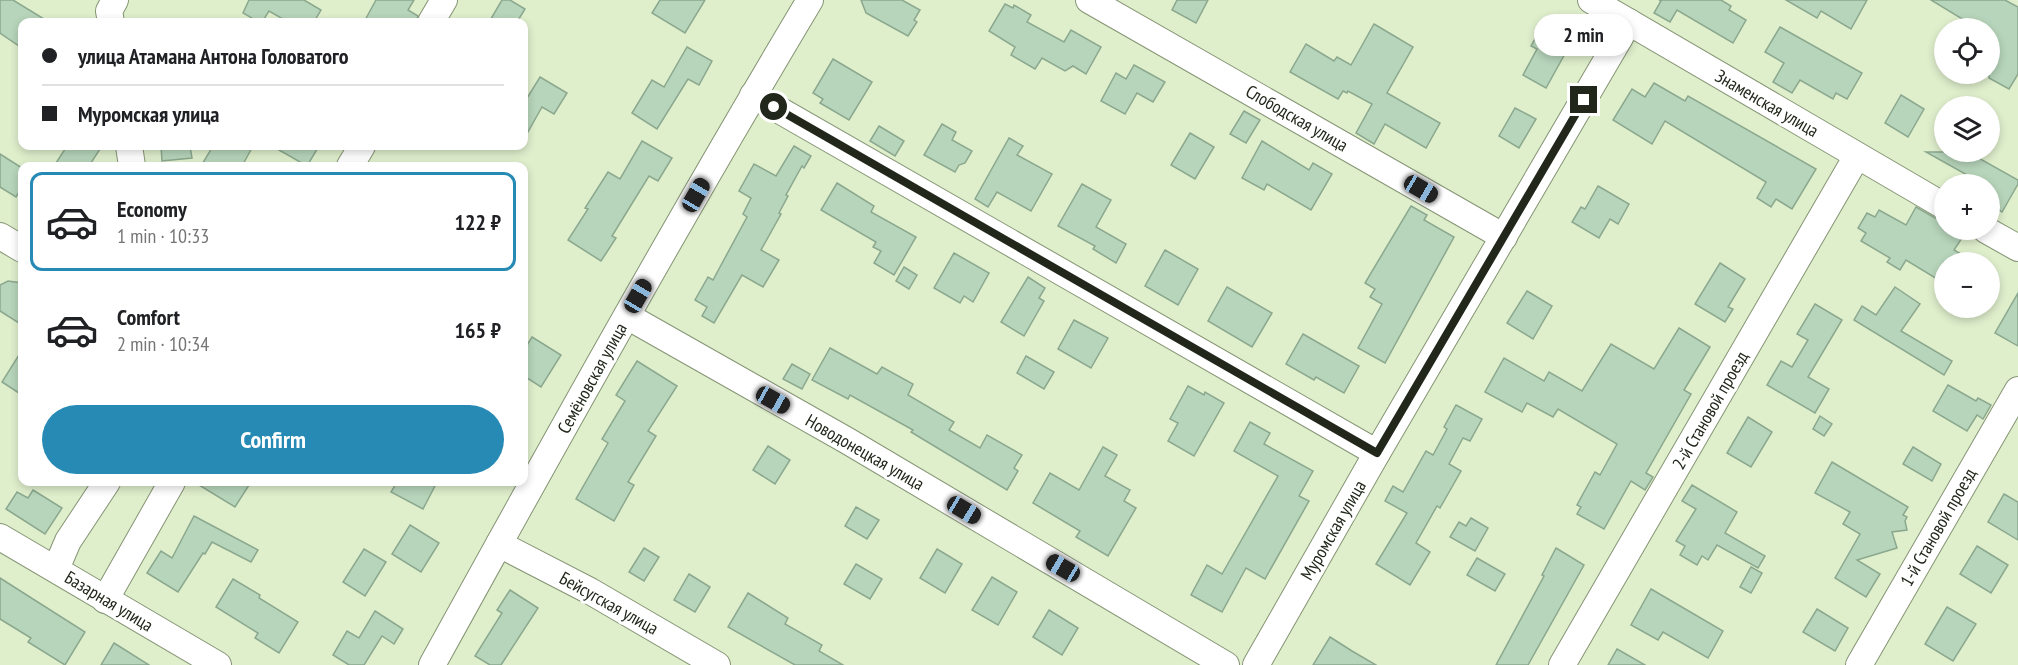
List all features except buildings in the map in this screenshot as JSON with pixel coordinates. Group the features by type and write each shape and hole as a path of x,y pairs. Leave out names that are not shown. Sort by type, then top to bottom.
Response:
{"street":[{"path":"433,18 444,0"},
{"name":"Семёновская улица","path":"432,665 627,316 810,0"},
{"name":"Слободская улица","path":"1089,0 1504,237"},
{"name":"Знаменская улица","path":"1591,0 1934,200"},
{"name":"Муромская улица","path":"1256,665 1629,22"},
{"path":"753,95 1377,453"},
{"name":"2-й Становой проезд","path":"1562,665 1857,156"},
{"path":"0,237 18,247"},
{"path":"2000,238 2018,248"},
{"name":"Новодонецкая улица","path":"627,316 846,440 1226,665"},
{"name":"1-й Становой проезд","path":"1859,665 2018,390"},
{"path":"56,569 68,541 104,486"},
{"path":"105,600 170,486"},
{"name":"Базарная улица","path":"0,537 218,665"},
{"name":"Бейсугская улица","path":"499,543 590,591 717,665"}],"route":[{"path":"774,107 1377,453 1584,100"}]}
